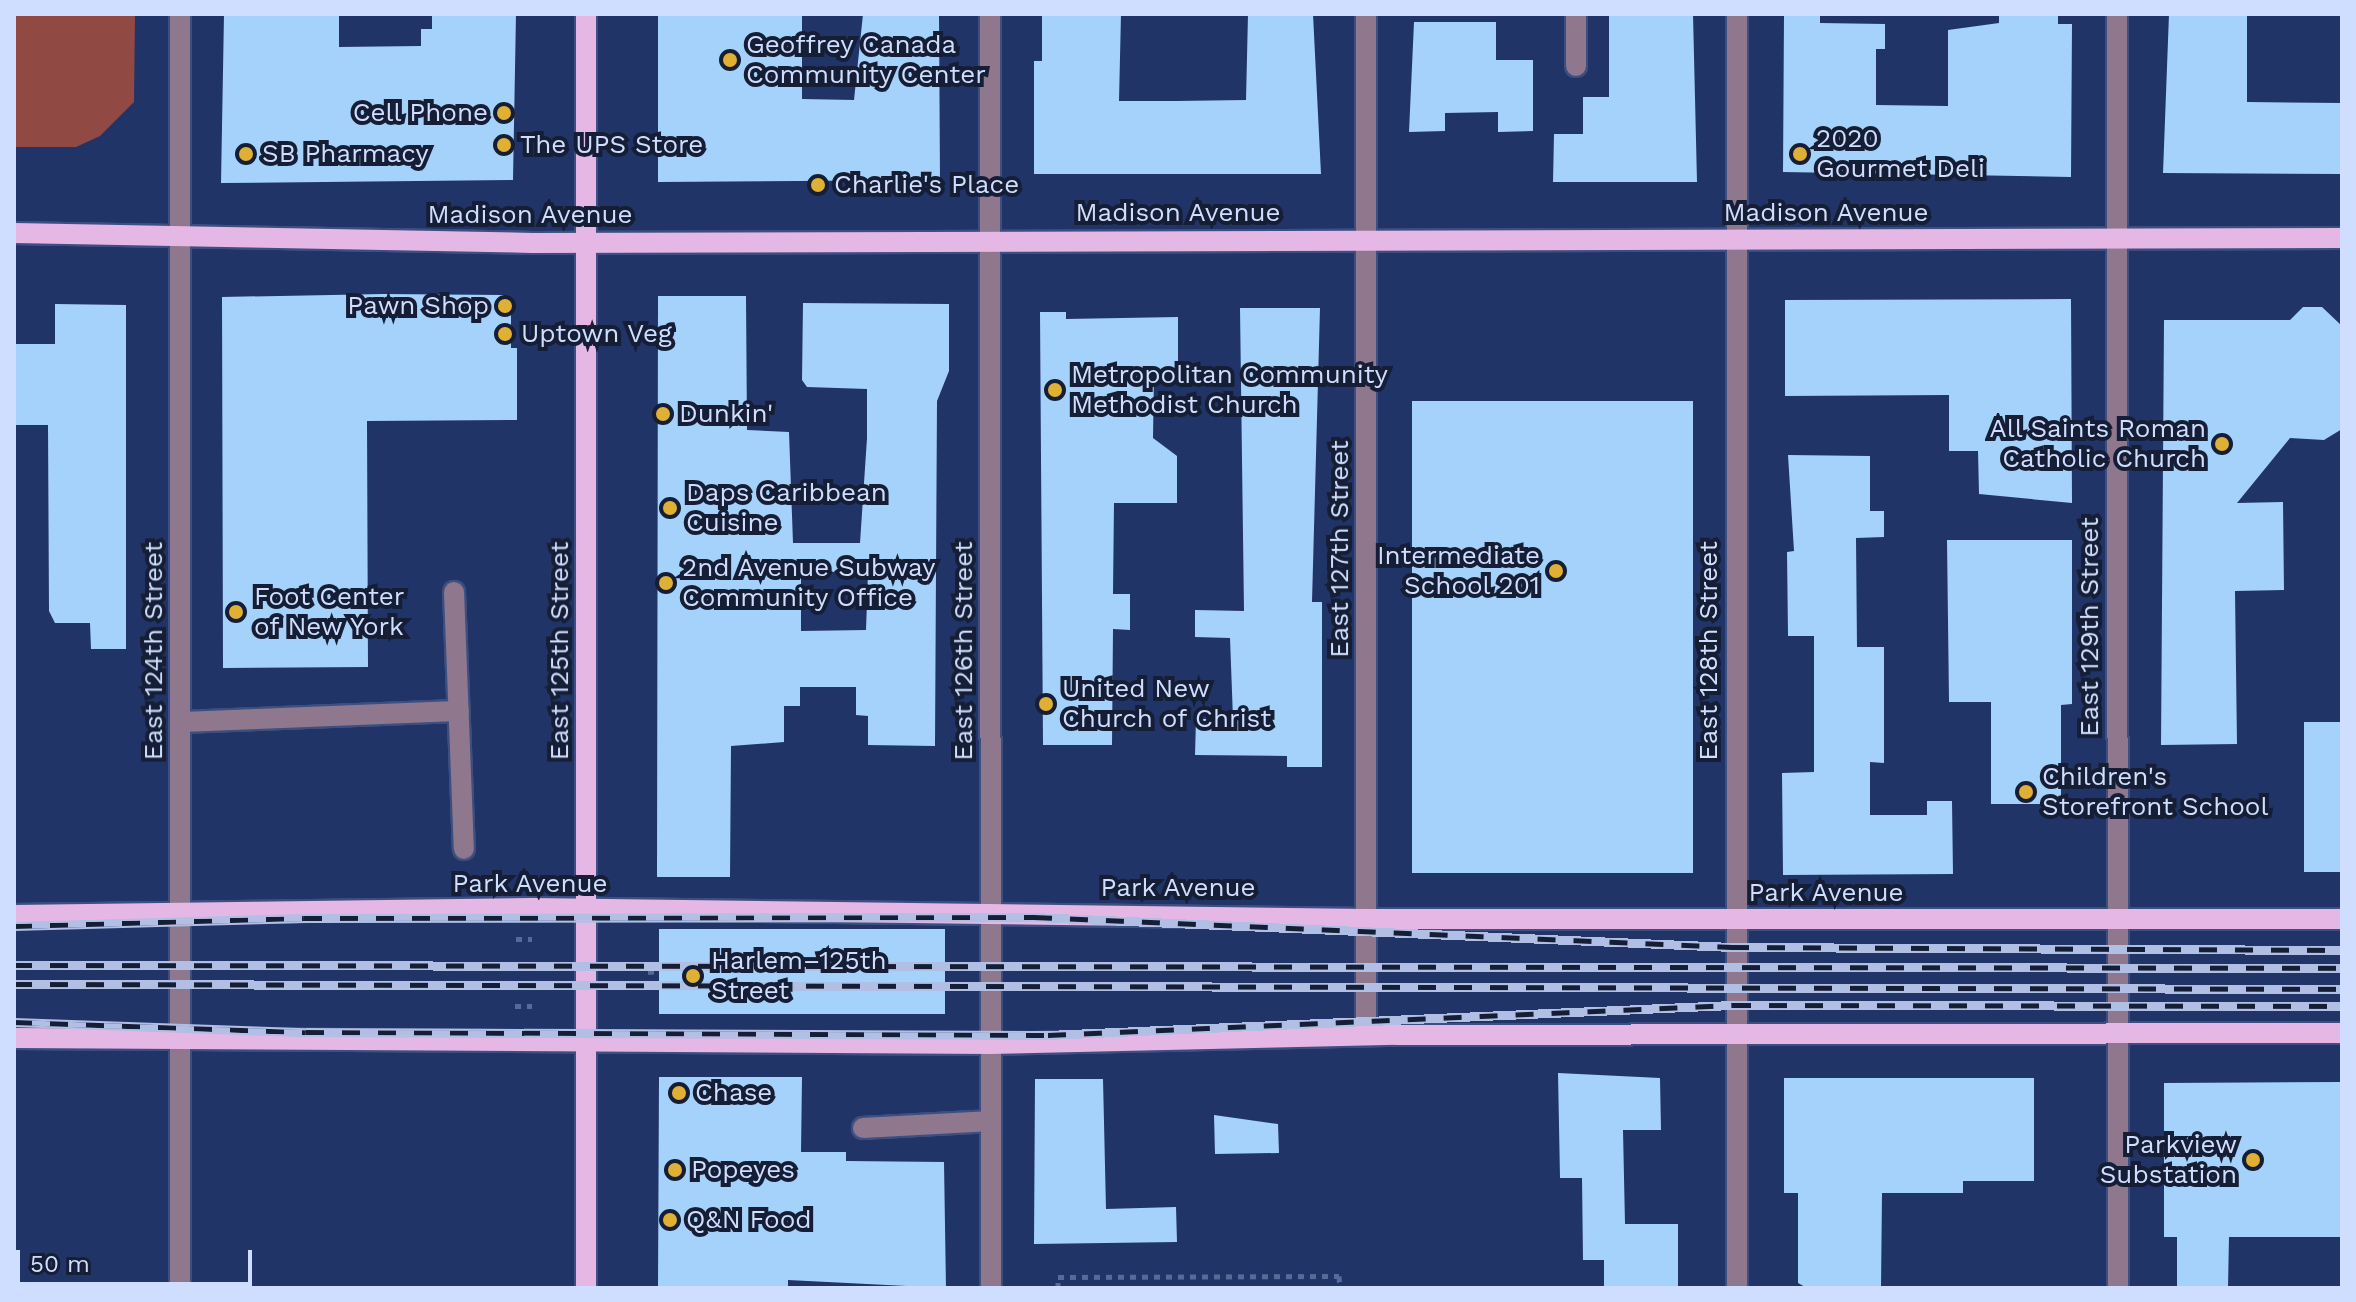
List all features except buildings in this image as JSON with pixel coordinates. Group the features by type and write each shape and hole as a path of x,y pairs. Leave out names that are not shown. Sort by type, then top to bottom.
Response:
{"main road":[{"name":"East 125th Street","path":"586,14 586,1288"},
{"name":"Madison Avenue","path":"14,233 179,238 588,242 2342,238"},
{"name":"Park Avenue","path":"14,915 587,910 1366,919 2342,919"},
{"path":"14,1038 587,1045 990,1044 1366,1035 2342,1033"}],"street":[{"name":"East 124th Street","path":"180,14 180,1288"},
{"name":"East 126th Street","path":"990,14 991,1288"},
{"name":"East 127th Street","path":"1366,14 1366,1035"},
{"path":"1576,14 1576,66"},
{"name":"East 128th Street","path":"1737,14 1734,919 1737,1288"},
{"name":"East 129th Street","path":"2117,14 2115,917 2118,1288"},
{"path":"454,592 464,849"},
{"path":"180,722 459,711"},
{"path":"863,1128 991,1121"}],"path":[{"path":"516,939 532,939"},
{"path":"648,972 659,971"},
{"path":"515,1006 532,1006"},
{"path":"1058,1288 1058,1277 1339,1276 1340,1288"}],"shaded area":[{"path":"14,14 135,14 134,102 100,136 76,147 14,147"}],"railway":[{"path":"14,926 304,918 1034,917 1731,947 2342,950"},
{"path":"14,965 2342,968"},
{"path":"14,984 2342,989"},
{"path":"14,1022 306,1032 1048,1035 1733,1005 2342,1006"}],"place":[{"name":"Geoffrey Canada Community Center","path":"730,60"},
{"name":"Cell Phone","path":"504,113"},
{"name":"The UPS Store","path":"504,145"},
{"name":"SB Pharmacy","path":"246,154"},
{"name":"2020 Gourmet Deli","path":"1800,154"},
{"name":"Charlie's Place","path":"818,185"},
{"name":"Pawn Shop","path":"505,306"},
{"name":"Uptown Veg","path":"505,334"},
{"name":"Metropolitan Community Methodist Church","path":"1055,390"},
{"name":"Dunkin'","path":"663,414"},
{"name":"All Saints Roman Catholic Church","path":"2222,444"},
{"name":"Daps Caribbean Cuisine","path":"670,508"},
{"name":"Intermediate School 201","path":"1556,571"},
{"name":"2nd Avenue Subway Community Office","path":"666,583"},
{"name":"Foot Center of New York","path":"236,612"},
{"name":"United New Church of Christ","path":"1046,704"},
{"name":"Children's Storefront School","path":"2026,792"},
{"name":"Harlem–125th Street","path":"693,976"},
{"name":"Chase","path":"679,1093"},
{"name":"Parkview Substation","path":"2253,1160"},
{"name":"Popeyes","path":"675,1170"},
{"name":"Q&N Food","path":"670,1220"}]}
